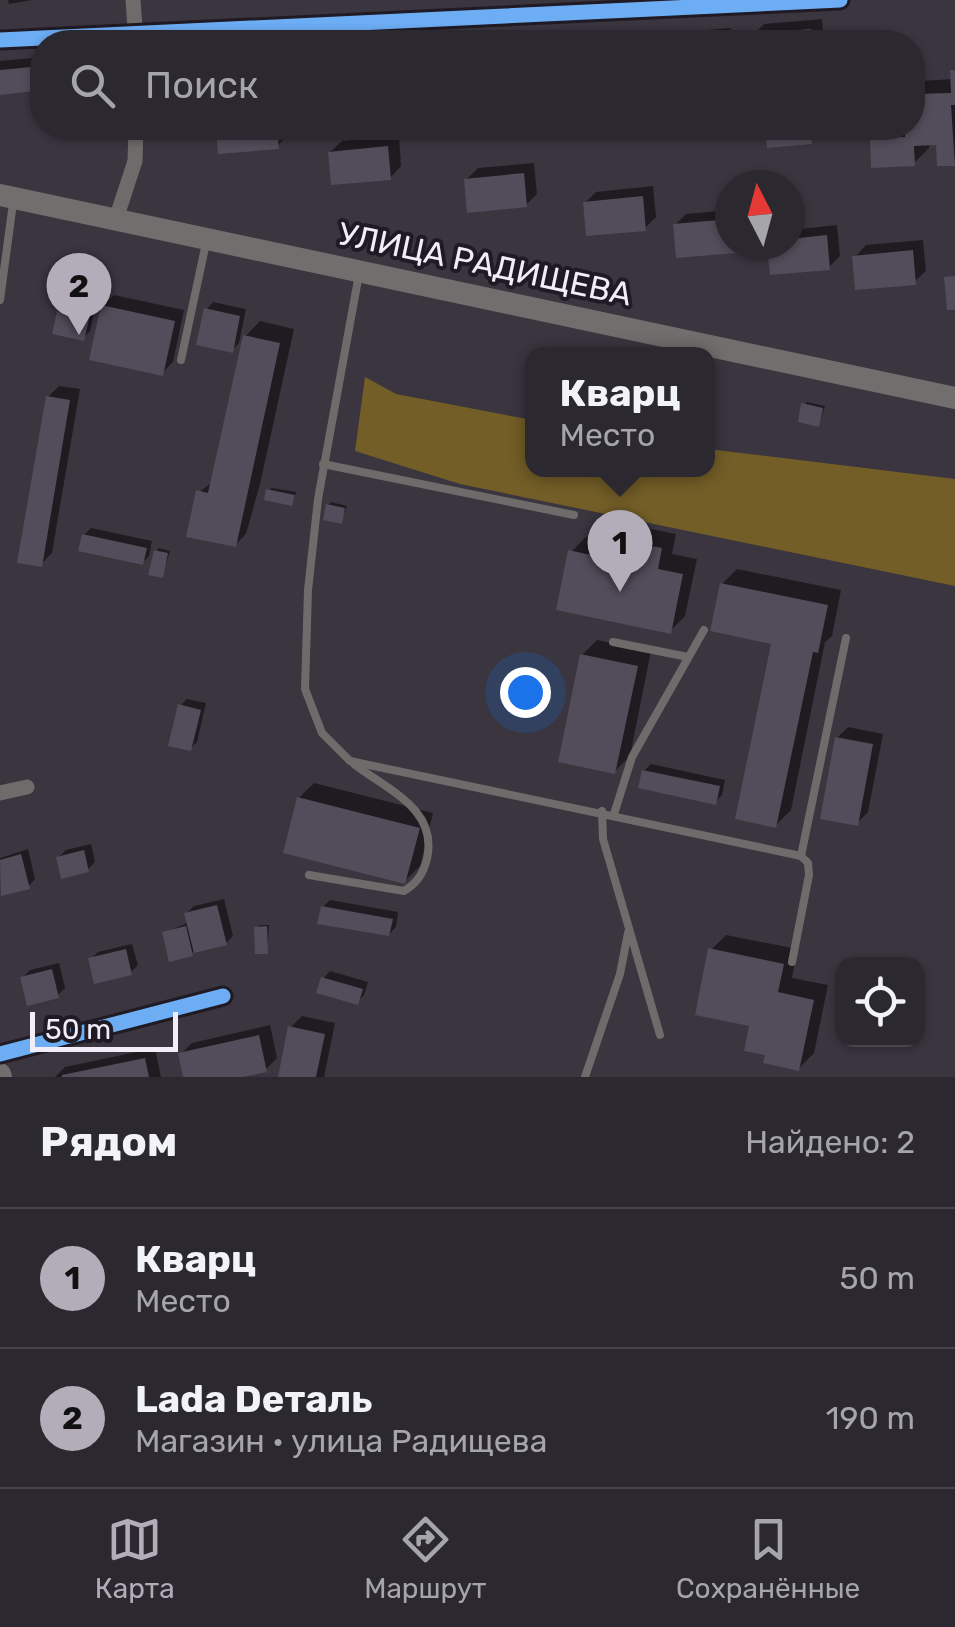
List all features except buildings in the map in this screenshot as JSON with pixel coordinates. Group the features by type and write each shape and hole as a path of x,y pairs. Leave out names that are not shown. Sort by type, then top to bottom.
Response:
{"main road":[{"name":"УЛИЦА РАДИЩЕВА","path":"7,197 955,398"}],"street":[{"path":"133,0 135,30"},
{"path":"262,30 598,6 840,0"},
{"path":"0,40 30,40"},
{"path":"116,219 136,160 136,140"},
{"path":"0,793 27,787"},
{"path":"0,1054 223,996"}],"lane":[{"path":"0,300 7,197"},
{"path":"180,360 207,238"},
{"path":"309,875 404,891 417,884 426,862 430,835 424,818 350,761 322,734 306,689 308,590 324,464 360,270"},
{"path":"324,464 574,515"},
{"path":"614,814 632,757 704,630"},
{"path":"801,856 846,638"},
{"path":"613,642 688,658"},
{"path":"350,761 602,811 801,856 808,862 809,875 792,962"},
{"path":"602,811 604,839 660,1035"},
{"path":"585,1077 620,974 628,929"}],"shaded area":[{"path":"365,377 396,394 525,419 525,477 715,477 715,450 955,479 955,586 460,484 355,451"}],"cycle path":[{"path":"210,30 840,0"},
{"path":"0,40 30,39"},
{"path":"0,1054 223,996"}],"place":[{"name":"Lada Dеталь","path":"79,335"},
{"name":"Кварц","path":"620,592"}]}
